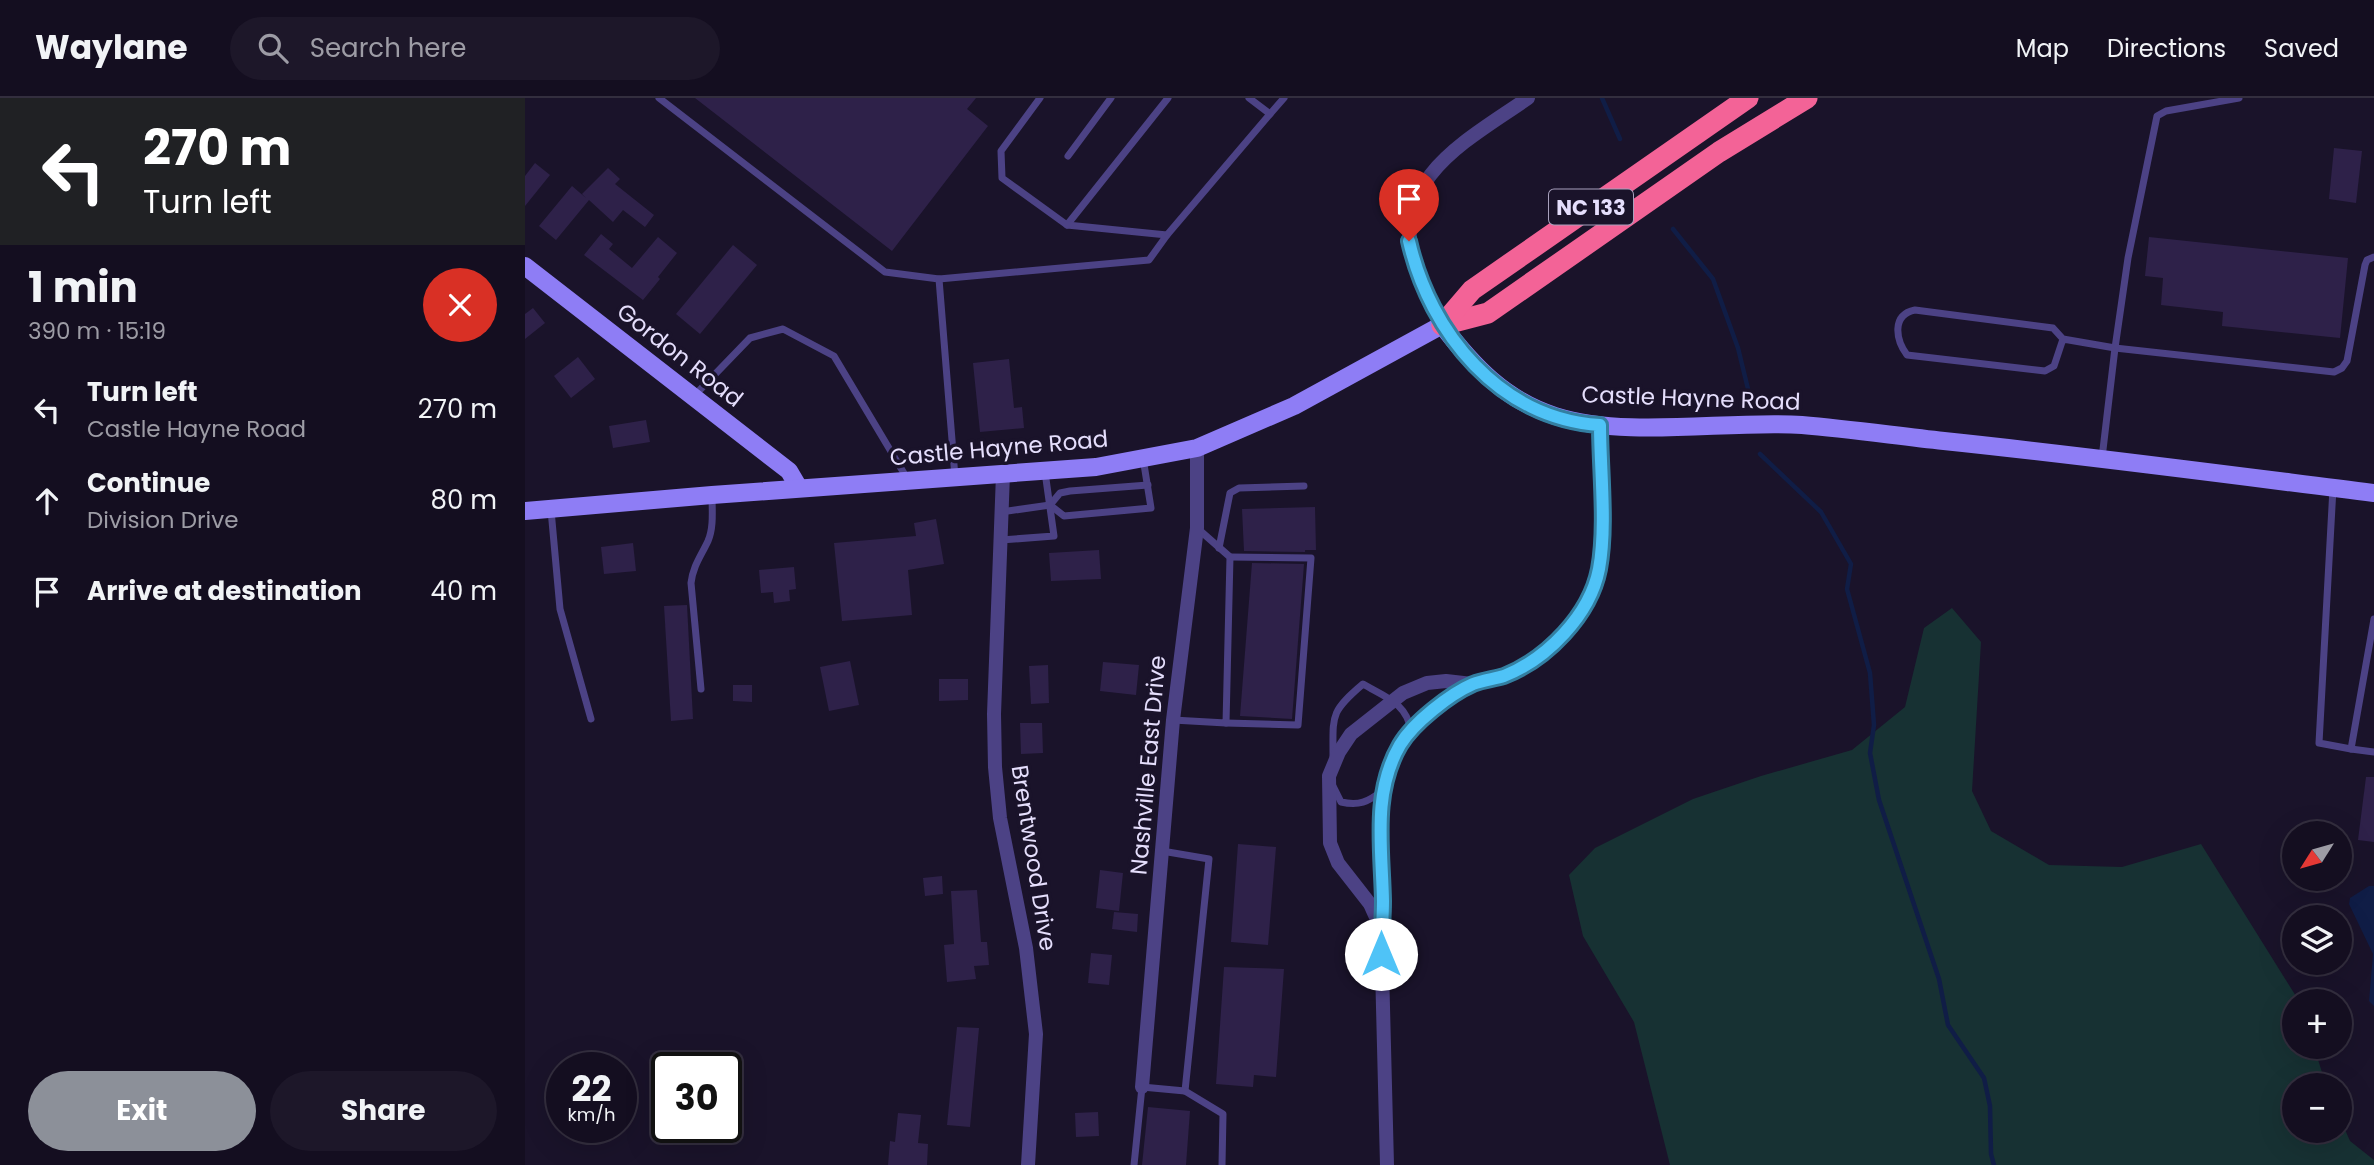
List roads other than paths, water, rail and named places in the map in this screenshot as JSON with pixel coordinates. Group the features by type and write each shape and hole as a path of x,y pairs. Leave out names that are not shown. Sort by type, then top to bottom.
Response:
{"highway":[{"name":"NC 133","path":"1442,325 1472,290 1748,98"},
{"path":"1719,152 1790,98"},
{"name":"NC 133","path":"1442,325 1488,313 1719,152 1807,98"}],"main road":[{"name":"Gordon Road","path":"525,266 789,471 799,488"},
{"name":"Castle Hayne Road","path":"525,512 799,488 1096,467 1197,448 1294,407 1442,325 1463,352 1496,386 1528,406 1556,416 1600,425 1801,425 2374,493"}],"street":[{"path":"1442,325 1415,267 1409,241 1415,201 1427,177 1445,157 1528,98"},
{"path":"1387,1165 1381,928 1382,791 1400,744 1411,731 1439,706 1472,684 1504,676 1538,658 1564,635 1590,596 1599,569 1600,425"},
{"name":"Nashville East Drive","path":"1142,1087 1173,720 1197,528 1197,448"},
{"name":"Brentwood Drive","path":"1003,474 994,714 995,767 1000,818 1026,948 1035,1034 1028,1165"},
{"path":"1381,928 1370,904 1338,863 1330,843 1331,771 1350,734 1403,693 1427,683 1447,681 1472,684"}],"lane":[{"path":"659,98 885,272 939,279 1149,260 1284,98"},
{"path":"1041,98 1001,151 1002,178 1067,225 1167,236"},
{"path":"1068,156 1111,98"},
{"path":"1067,225 1168,98"},
{"path":"1248,98 1270,114"},
{"path":"2102,459 2128,258 2157,116 2166,111 2239,98"},
{"path":"2063,339 2055,366 2045,371 1907,355 1897,336 1897,327 1903,315 1915,310 2053,328 2063,339 2115,348 2334,372 2342,368 2347,361 2365,264 2374,257"},
{"path":"939,279 955,477"},
{"path":"694,397 750,338 783,329 834,356 908,481"},
{"path":"1050,505 1064,516 1151,508 1143,457"},
{"path":"1001,540 1054,536 1045,471"},
{"path":"1001,512 1050,505 1060,493 1147,485"},
{"path":"1219,548 1230,493 1239,488 1304,486"},
{"path":"2333,488 2319,743 2374,752"},
{"path":"701,689 691,583 693,569 709,539 712,527 712,495"},
{"path":"551,509 560,609 591,719"},
{"path":"1173,720 1298,725 1311,558 1230,557 1197,528"},
{"path":"1226,723 1230,557"},
{"path":"2351,749 2374,619"},
{"path":"1382,791 1367,802 1354,805 1341,802 1335,793 1331,771 1333,715 1342,701 1363,684 1403,709 1409,717 1411,731"},
{"path":"1162,851 1209,859 1185,1091"},
{"path":"1134,1165 1142,1087 1185,1091 1223,1114 1222,1165"}],"water":[{"path":"2369,886 2374,886 2374,1006 2369,1001 2373,954 2352,905 2349,904 2350,898"}],"waterway":[{"path":"1602,98 1620,139"},
{"path":"1673,229 1713,279 1738,348 1749,393"},
{"path":"1760,454 1821,512 1851,564 1847,589 1870,673 1874,725 1870,753 1879,800 1939,979 1948,1025 1984,1078 1990,1106 1991,1154 1994,1165"}]}
